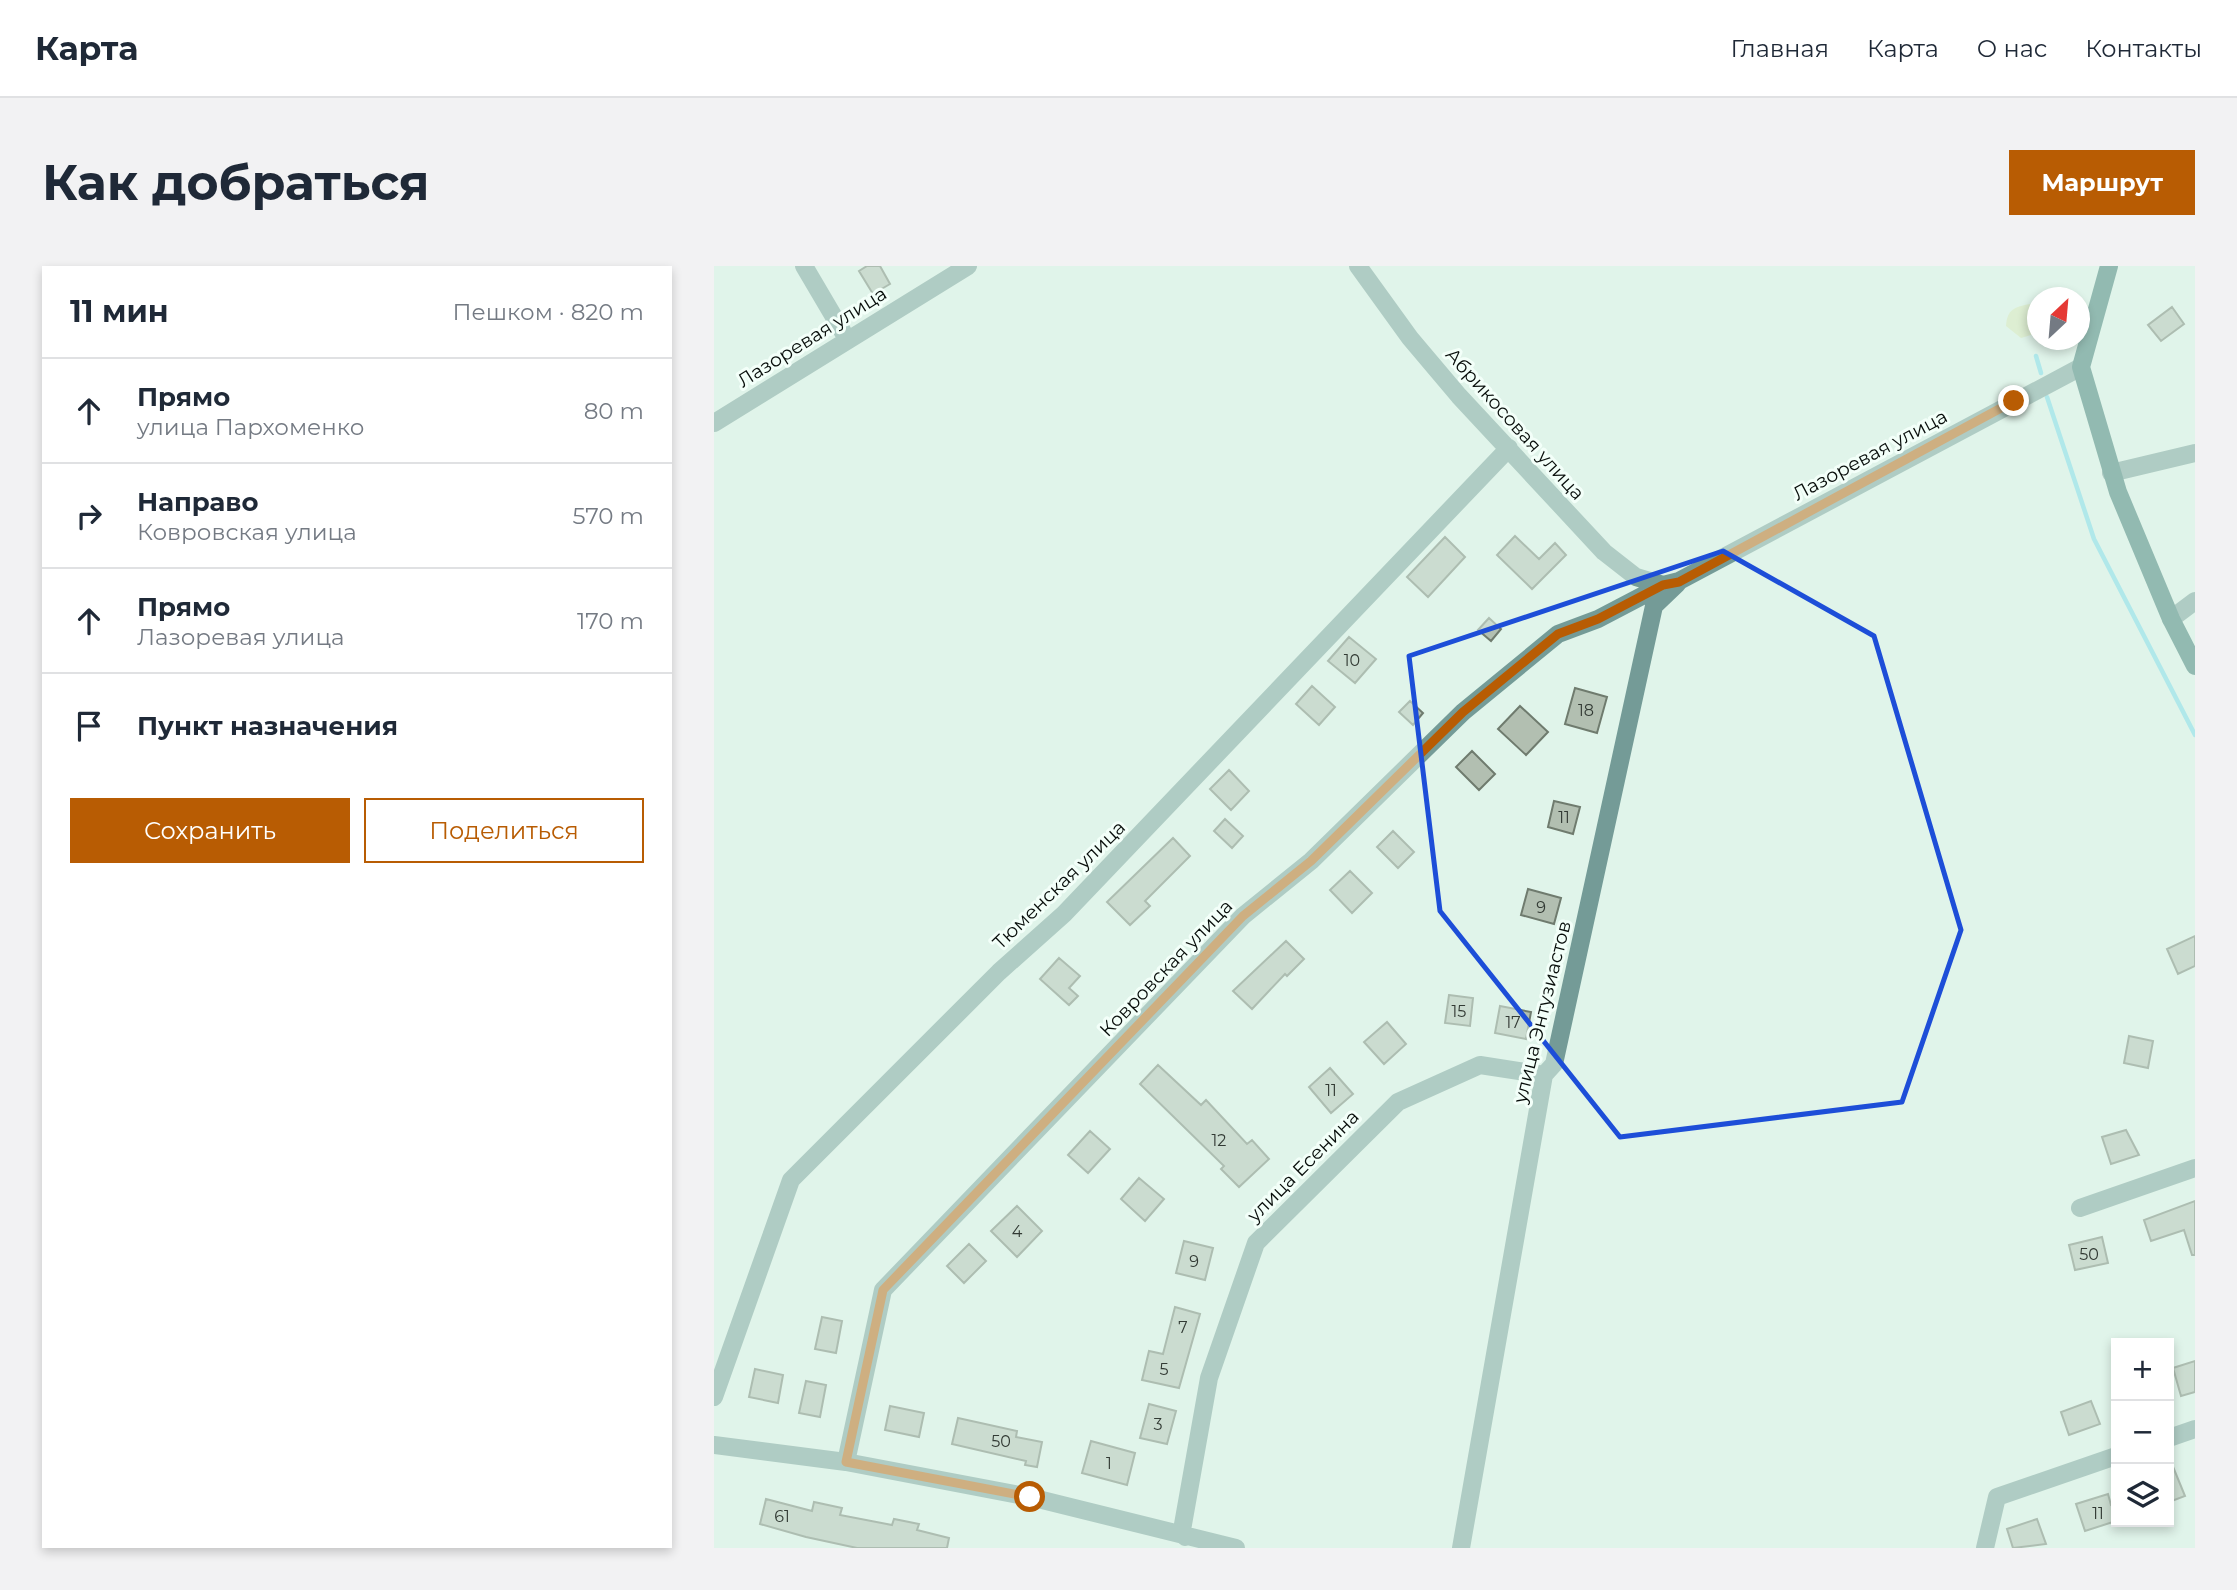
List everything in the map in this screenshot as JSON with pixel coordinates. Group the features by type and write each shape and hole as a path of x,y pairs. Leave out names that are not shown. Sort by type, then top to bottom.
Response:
{"main road":[{"path":"2109,266 2081,367 2112,472 2171,619 2195,666"}],"street":[{"path":"804,266 847,339"},
{"name":"Лазоревая улица","path":"714,423 968,266"},
{"name":"Абрикосовая улица","path":"1358,266 1410,338 1622,569 1648,583 1671,583"},
{"name":"Лазоревая улица","path":"1671,583 2081,367"},
{"name":"Тюменская улица","path":"714,1397 791,1180 999,972 1064,914 1509,448"},
{"path":"2112,472 2195,453"},
{"name":"улица Энтузиастов","path":"1461,1548 1544,1075 1554,1064 1654,607 1671,583"},
{"name":"Ковровская улица","path":"846,1462 883,1290 1243,916 1311,861 1463,712 1558,634 1598,619 1671,583"},
{"path":"2171,619 2195,601"},
{"name":"улица Есенина","path":"1185,1537 1182,1530 1209,1378 1256,1243 1398,1102 1480,1065 1544,1075"},
{"path":"2080,1208 2195,1168"},
{"path":"2174,1436 2195,1429"},
{"path":"714,1445 846,1462 1030,1497 1236,1548"},
{"path":"1985,1548 1997,1497 2111,1458"}],"highlighted area":[{"path":"1723,551 1874,636 1961,930 1902,1102 1620,1137 1440,911 1409,656"}],"green space":[{"path":"2027,305 2027,336 2021,338 2006,326 2008,316 2020,306"}],"building":[{"path":"867,266 880,266 890,284 873,294 859,271"},
{"path":"2172,307 2184,324 2161,341 2148,325"},
{"path":"1515,536 1539,559 1555,543 1566,555 1532,589 1497,555"},
{"path":"1445,537 1465,557 1428,597 1407,577"},
{"path":"1489,618 1501,629 1491,641 1478,630"},
{"path":"1349,637 1376,659 1355,683 1328,661"},
{"path":"1312,686 1335,707 1319,725 1296,704"},
{"path":"1575,688 1607,697 1597,733 1565,724"},
{"path":"1410,701 1423,713 1413,725 1399,712"},
{"path":"1520,706 1548,732 1526,755 1498,729"},
{"path":"1472,751 1495,774 1479,790 1456,767"},
{"path":"1229,770 1249,791 1231,810 1210,789"},
{"path":"1554,801 1580,807 1573,834 1548,827"},
{"path":"1225,819 1243,836 1232,848 1214,831"},
{"path":"1393,831 1414,852 1398,868 1377,847"},
{"path":"1173,838 1190,856 1145,901 1150,906 1130,925 1107,902"},
{"path":"1350,871 1372,893 1352,913 1330,890"},
{"path":"1528,889 1561,898 1554,924 1521,915"},
{"path":"2195,936 2195,966 2178,974 2167,949"},
{"path":"1286,941 1304,959 1287,976 1285,974 1252,1009 1233,991"},
{"path":"1059,958 1080,976 1069,988 1078,996 1069,1005 1040,979"},
{"path":"1449,995 1473,998 1470,1026 1445,1023"},
{"path":"1500,1006 1531,1012 1526,1039 1495,1033"},
{"path":"1387,1022 1406,1044 1384,1064 1364,1042"},
{"path":"2129,1036 2153,1041 2148,1068 2124,1063"},
{"path":"1158,1065 1201,1105 1206,1100 1247,1144 1252,1140 1269,1159 1239,1187 1221,1169 1224,1166 1140,1084"},
{"path":"1330,1068 1353,1094 1331,1113 1309,1087"},
{"path":"2126,1130 2139,1155 2111,1164 2102,1137"},
{"path":"1090,1131 1110,1149 1088,1173 1068,1155"},
{"path":"1139,1178 1164,1199 1145,1221 1121,1199"},
{"path":"2195,1201 2195,1255 2192,1255 2184,1230 2151,1241 2144,1220"},
{"path":"1017,1206 1042,1231 1017,1257 991,1231"},
{"path":"2102,1237 2108,1263 2075,1270 2069,1245"},
{"path":"1184,1241 1213,1248 1205,1280 1176,1273"},
{"path":"969,1244 986,1261 964,1283 947,1266"},
{"path":"1175,1307 1200,1314 1179,1388 1142,1380 1149,1351 1163,1354"},
{"path":"822,1317 842,1321 836,1353 815,1349"},
{"path":"2195,1361 2195,1392 2181,1396 2174,1368"},
{"path":"755,1369 783,1375 778,1403 749,1397"},
{"path":"806,1381 826,1385 820,1417 799,1413"},
{"path":"2091,1401 2100,1424 2069,1435 2061,1412"},
{"path":"1149,1404 1176,1411 1167,1444 1140,1438"},
{"path":"890,1406 924,1413 919,1437 885,1430"},
{"path":"958,1418 1017,1431 1016,1437 1042,1442 1037,1467 1025,1465 1026,1461 952,1444"},
{"path":"1091,1441 1135,1453 1127,1485 1082,1473"},
{"path":"2174,1469 2185,1496 2174,1500"},
{"path":"2108,1494 2111,1523 2085,1531 2076,1504"},
{"path":"766,1499 812,1511 814,1502 842,1508 840,1515 892,1525 894,1519 919,1524 917,1530 949,1538 947,1548 857,1548 806,1537 760,1524"},
{"path":"2037,1519 2046,1544 2013,1548 2007,1529"}],"waterway":[{"path":"2036,356 2041,373"},
{"path":"2047,397 2094,539 2195,735"}],"route":[{"path":"1030,1497 846,1462 883,1290 1243,916 1311,861 1463,712 1558,634 1598,619 1663,585 1679,582 2014,401"}]}
